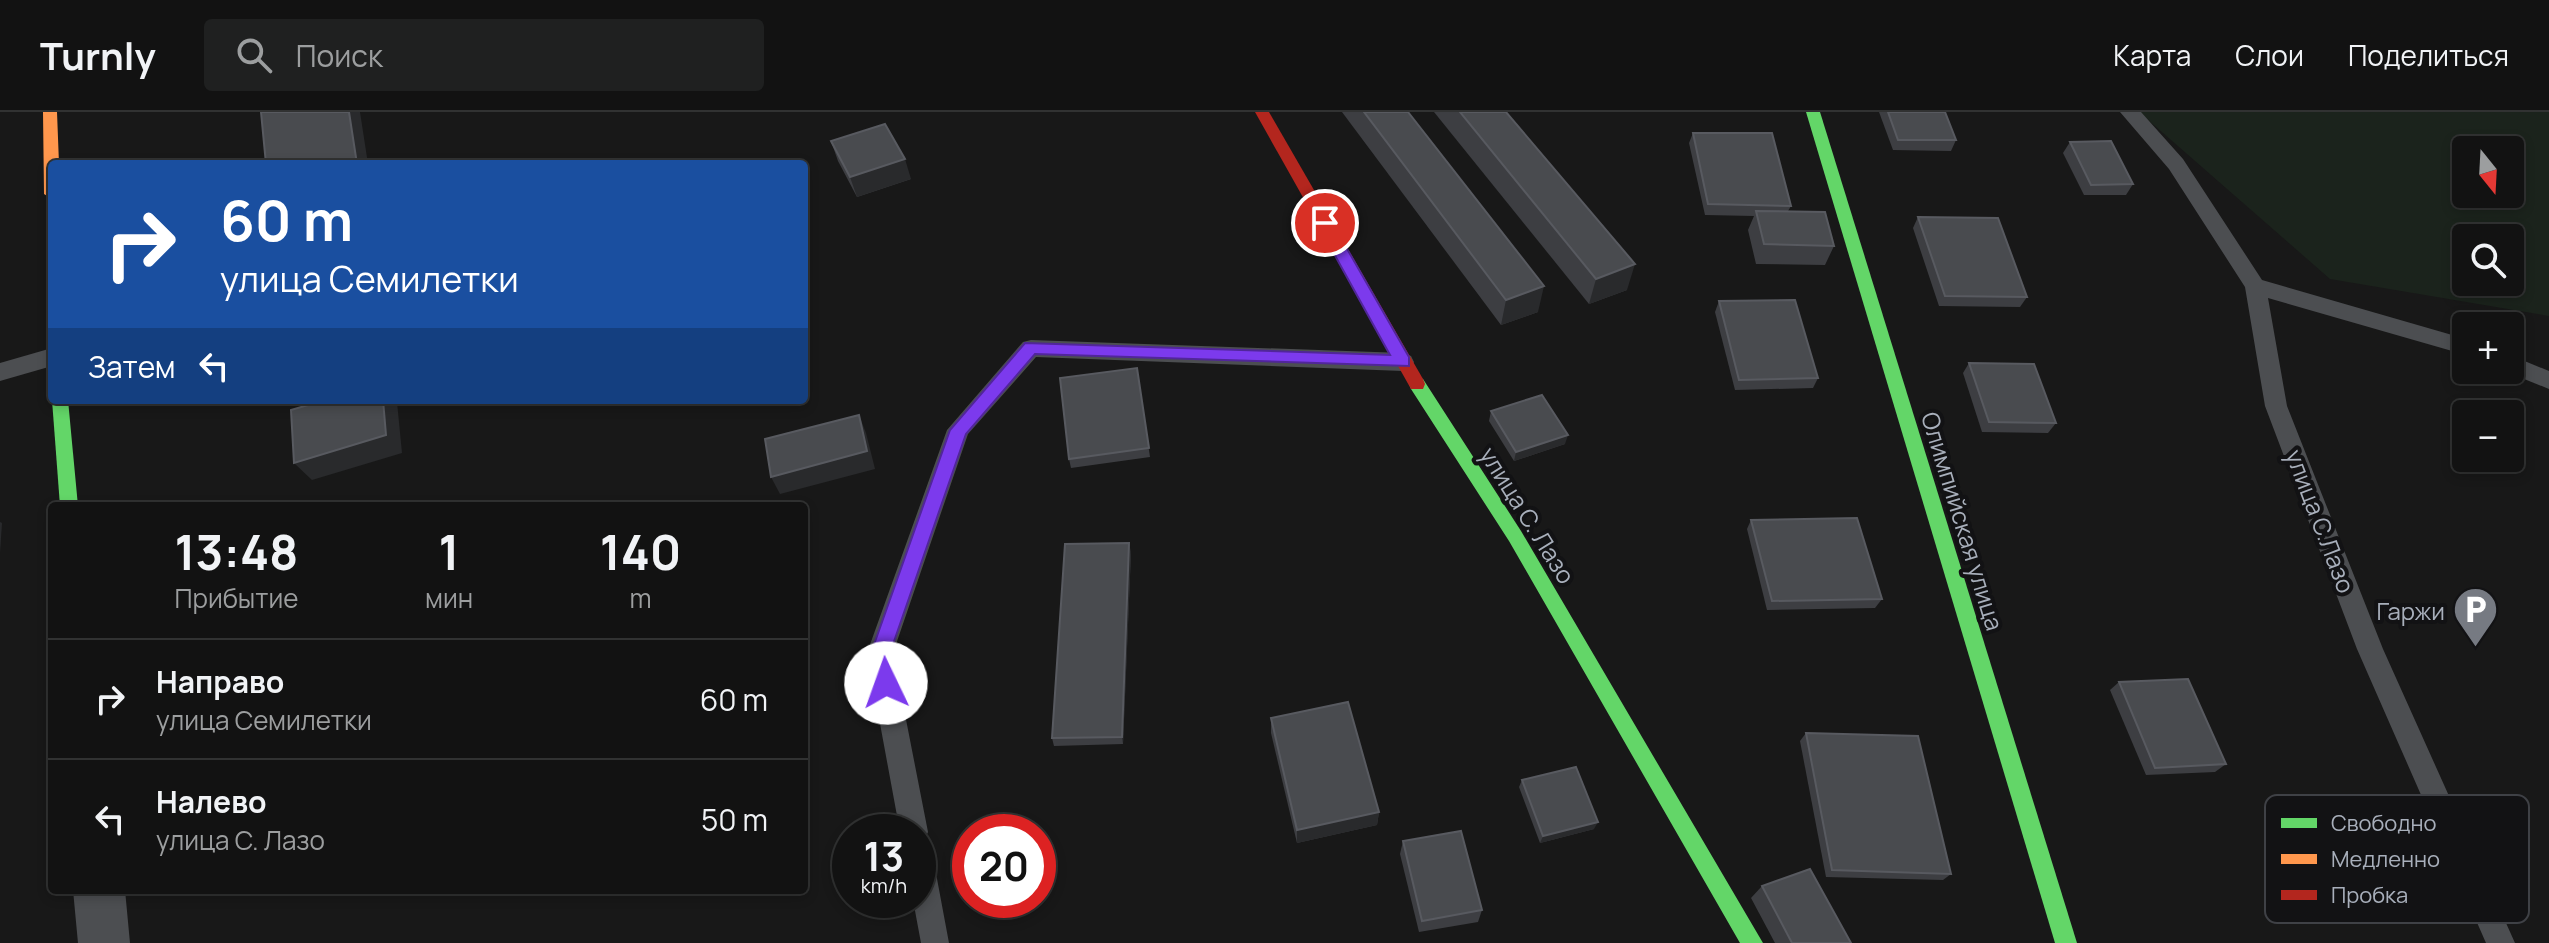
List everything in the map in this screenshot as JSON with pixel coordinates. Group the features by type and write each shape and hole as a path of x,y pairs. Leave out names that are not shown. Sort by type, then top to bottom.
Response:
{"street":[{"path":"50,112 51,160"},
{"name":"улица С. Лазо","path":"1262,112 1403,362 1515,536 1752,943"},
{"name":"Олимпийская улица","path":"1813,112 2066,943"},
{"path":"60,404 69,502"},
{"path":"99,894 104,943"}],"lane":[{"name":"улица С.Лазо","path":"2130,112 2176,164 2255,286 2276,406 2370,649 2435,795"},
{"path":"2255,286 2452,343"},
{"path":"911,814 880,653 958,430 1031,348 1403,362"},
{"path":"0,372 48,358"},
{"path":"2524,370 2549,380"},
{"path":"930,918 935,943"},
{"name":"улица С.Лазо","path":"2492,923 2501,943"}],"shaded area":[{"path":"2139,112 2549,112 2549,316 2330,279"}],"building":[{"path":"261,112 349,112 356,160 266,160"},
{"path":"1364,112 1408,112 1544,286 1506,300"},
{"path":"1460,112 1506,112 1635,264 1596,279"},
{"path":"1888,112 1945,112 1956,140 1898,140"},
{"path":"885,124 905,159 850,177 831,141"},
{"path":"1693,133 1772,133 1791,206 1708,204"},
{"path":"2111,141 2133,184 2091,185 2070,142"},
{"path":"1756,211 1825,212 1834,246 1764,244"},
{"path":"1918,217 1998,218 2027,297 1945,296"},
{"path":"1795,300 1818,378 1739,380 1719,301"},
{"path":"1969,363 2034,364 2056,423 1989,422"},
{"path":"1137,368 1149,448 1069,459 1060,378"},
{"path":"1542,395 1568,435 1516,452 1491,411"},
{"path":"311,404 383,404 386,435 294,463 291,410"},
{"path":"859,415 867,451 771,477 765,439"},
{"path":"1857,518 1882,599 1772,601 1751,520"},
{"path":"1129,543 1122,737 1052,738 1065,544"},
{"path":"2188,679 2226,764 2155,768 2119,682"},
{"path":"1348,702 1379,812 1297,830 1271,718"},
{"path":"1806,733 1918,736 1951,874 1832,870"},
{"path":"1576,767 1598,822 1543,836 1522,780"},
{"path":"1461,831 1482,910 1422,921 1403,841"},
{"path":"1810,869 1851,943 1792,943 1762,886"}],"traffic: fast":[{"path":"1813,112 2066,943"},
{"path":"1417,384 1515,536 1752,943"},
{"path":"60,404 69,502"}],"traffic: slow":[{"path":"50,112 51,160"}],"traffic: jam":[{"path":"1262,112 1417,384"}],"place":[{"name":"Гаржи","path":"2476,649"}],"route":[{"path":"886,683 880,653 958,430 1031,348 1403,362 1325,223"}]}
